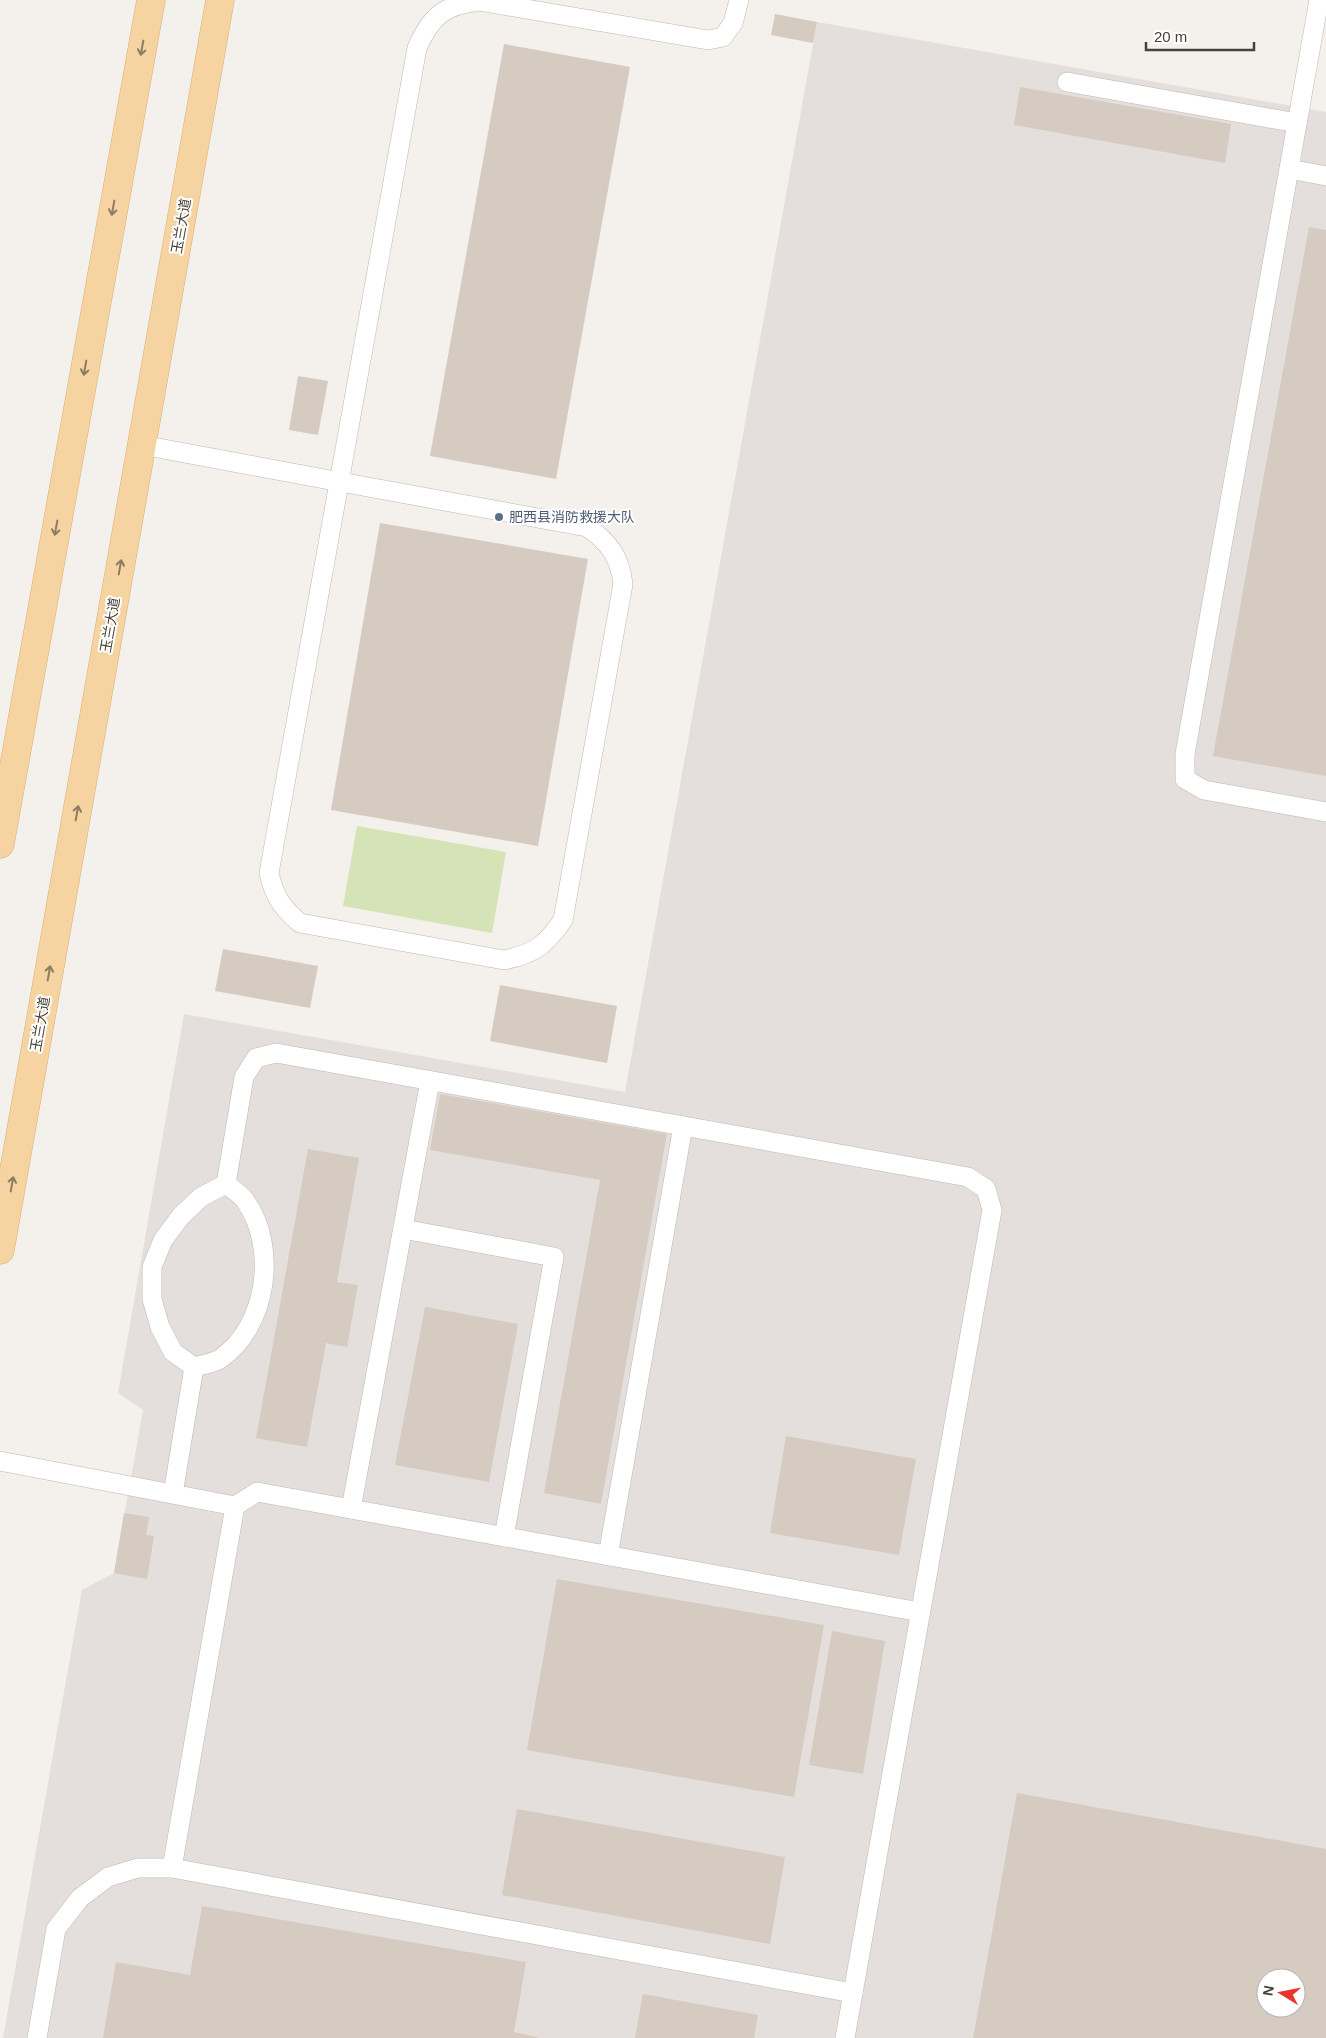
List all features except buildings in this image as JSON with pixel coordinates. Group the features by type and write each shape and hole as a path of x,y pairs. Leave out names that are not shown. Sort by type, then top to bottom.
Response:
{"main road":[{"path":"0,844 151,0"},
{"name":"玉兰大道","path":"0,1250 220,0"}],"lane":[{"path":"142,445 340,482 587,528 601,537 613,549 621,566 623,584 563,920 553,936 539,949 521,957 504,960 300,923 285,911 274,895 269,873 340,482 417,48 426,27 442,11 460,3 479,2 708,40 723,37 733,23 739,0"},
{"path":"1319,0 1185,754 1185,779 1204,790 1326,812"},
{"path":"1067,82 1297,123"},
{"path":"1289,169 1326,176"},
{"path":"226,1184 244,1077 256,1058 276,1053 968,1177 986,1189 992,1210 845,2038"},
{"path":"351,1509 430,1081"},
{"path":"608,1556 683,1126"},
{"path":"194,1367 173,1352 160,1327 152,1299 152,1267 163,1240 181,1216 201,1196 226,1184"},
{"path":"194,1367 219,1360 240,1340 254,1314 263,1286 265,1256 258,1227 246,1201 226,1184"},
{"path":"403,1229 554,1257 504,1537"},
{"path":"173,1494 194,1367"},
{"path":"0,1461 235,1506 257,1492 920,1612"},
{"path":"172,1868 235,1506"},
{"path":"37,2038 56,1930 80,1898 108,1877 138,1868 172,1868 853,1992"}],"shaded area":[{"path":"817,22 1326,112 1326,2038 3,2038 82,1590 114,1573 143,1410 118,1393 184,1014 625,1092"}],"green space":[{"path":"357,826 506,852 492,933 343,906"}],"place":[{"name":"肥西县消防救援大队","path":"499,517"}]}
